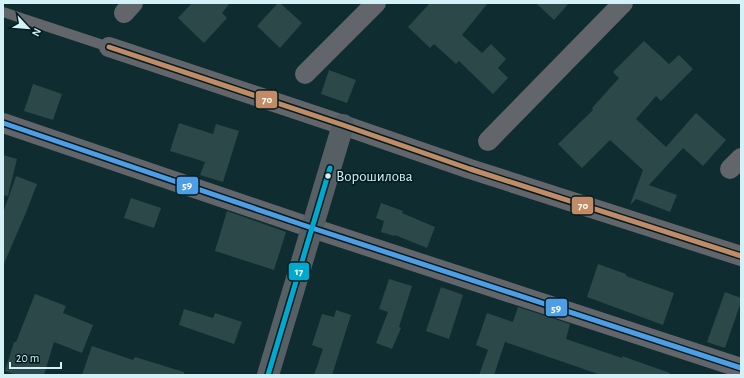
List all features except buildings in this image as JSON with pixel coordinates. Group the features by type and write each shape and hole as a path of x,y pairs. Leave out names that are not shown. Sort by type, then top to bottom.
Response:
{"street":[{"path":"306,74 376,3"},
{"path":"488,141 623,3"},
{"path":"109,47 470,169 741,256"},
{"path":"3,124 312,228 741,368"},
{"path":"268,375 343,125"}],"lane":[{"path":"3,12 109,47"}],"transit line":[{"name":"70","path":"109,47 470,169 741,256"},
{"name":"59","path":"3,123 312,228 741,368"},
{"name":"17","path":"268,375 330,168"}],"place":[{"name":"Ворошилова","path":"328,176"}]}
